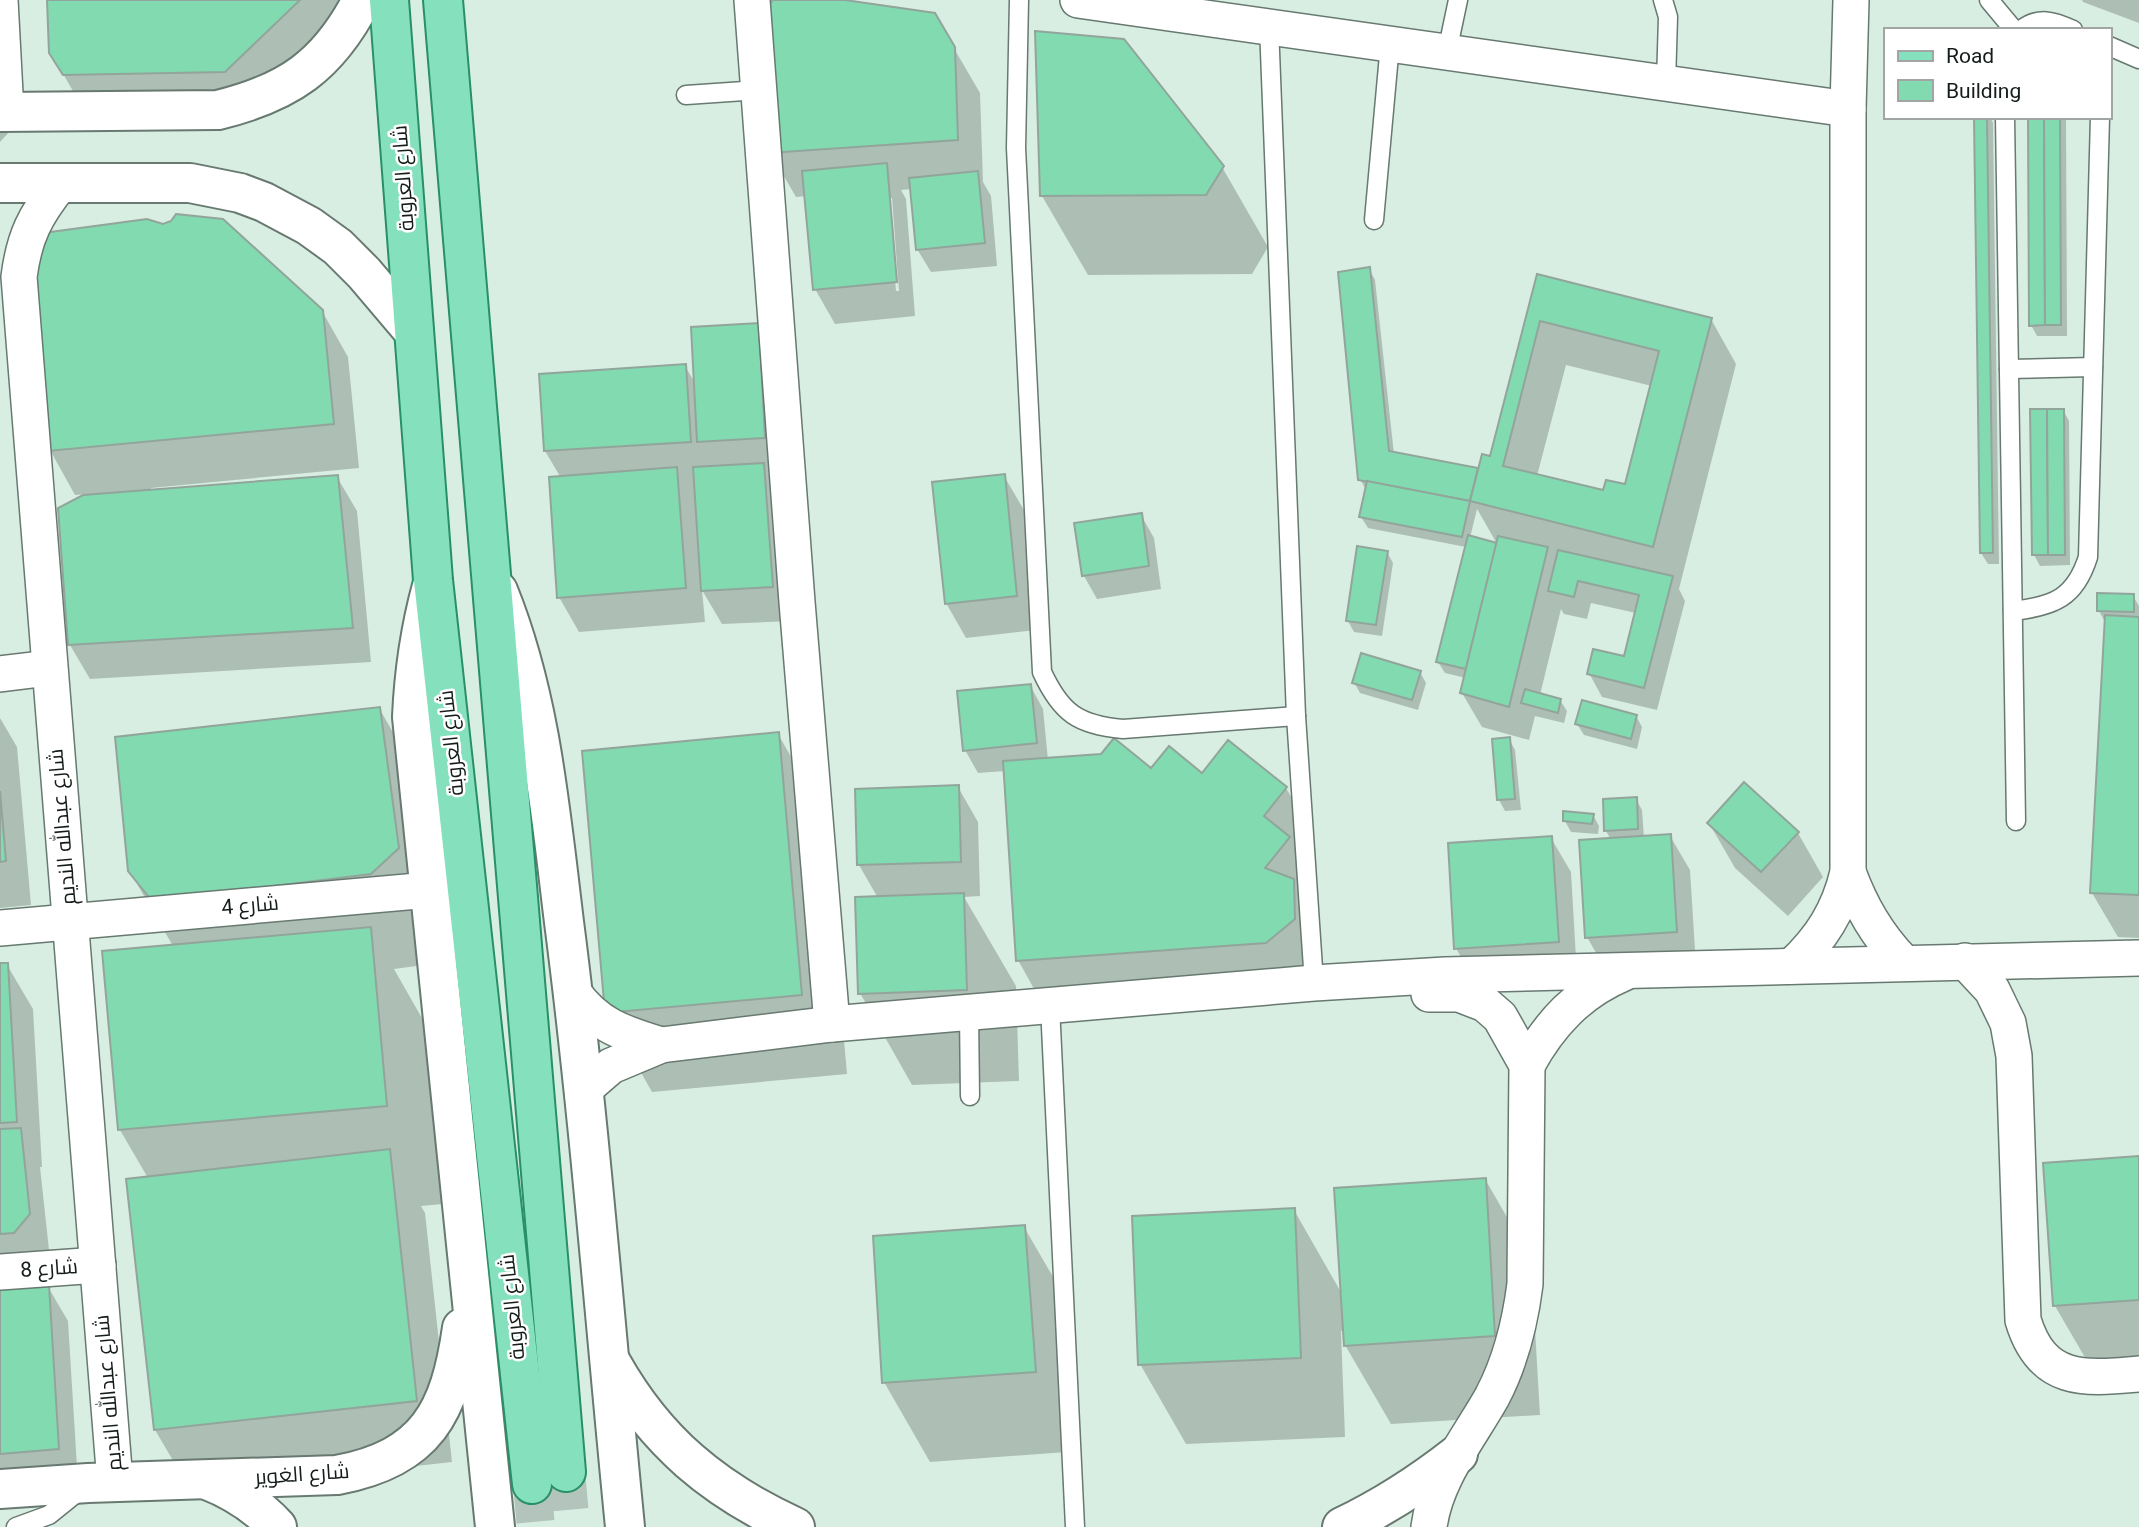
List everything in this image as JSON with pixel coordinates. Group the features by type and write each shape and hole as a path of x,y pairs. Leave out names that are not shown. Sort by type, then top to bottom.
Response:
{"main road":[{"name":"شارع العروبة","path":"390,0 433,580 549,1478 490,573 443,0"}],"street":[{"path":"0,0 2,119 218,110 251,102 282,88 318,62 347,28 362,0"},
{"path":"752,0 832,1024"},
{"path":"1078,0 1216,9 1269,26 1848,109"},
{"path":"1792,966 1815,943 1834,915 1848,872 1848,109 1851,0"},
{"path":"0,183 190,183 240,193 264,202 309,226 338,247 364,272 414,332"},
{"name":"شارع عبدالله النديم","path":"61,184 30,228 22,252 19,278 97,1265 101,1483"},
{"path":"490,573 517,642 543,750 573,992 625,1527"},
{"path":"433,580 421,625 412,717 495,1527"},
{"path":"0,674 49,668"},
{"path":"1848,872 1875,930 1903,962"},
{"name":"شارع 4","path":"0,928 429,890"},
{"path":"583,1096 589,1085 611,1066 661,1045 832,1024 1445,975 2139,958"},
{"path":"1965,961 1992,990 2008,1023 2014,1056 2024,1320 2028,1336 2048,1363 2062,1372 2095,1378 2139,1374"},
{"path":"1527,1065 1552,1024 1569,1007 1608,980 1630,971"},
{"path":"1314,984 1353,994 1445,993 1472,998 1485,1004 1500,1017 1527,1065 1525,1284 1521,1313 1505,1368 1493,1395 1441,1484 1429,1527"},
{"path":"573,992 585,1009 602,1023 661,1045"},
{"name":"شارع 8","path":"0,1272 97,1265"},
{"name":"شارع الغوير","path":"0,1489 337,1475 363,1470 390,1459 414,1443 433,1422 447,1396 456,1369 469,1273"},
{"path":"608,1358 629,1395 656,1429 687,1460 738,1498 795,1527"},
{"path":"1342,1527 1376,1511 1418,1485 1458,1454"},
{"path":"205,1479 231,1490 255,1506 277,1527"}],"lane":[{"path":"1019,0 1016,148 1042,672 1053,696 1072,715 1096,727 1123,729 1296,716"},
{"path":"1447,52 1458,0"},
{"path":"1662,0 1668,17 1666,83"},
{"path":"1989,0 2012,28"},
{"path":"2023,28 2028,24 2042,21 2054,22 2068,28"},
{"path":"1269,26 1296,716 1314,984"},
{"path":"1374,220 1390,44"},
{"path":"2111,47 2139,59"},
{"path":"686,95 759,90"},
{"path":"2005,119 2016,821"},
{"path":"2013,611 2042,608 2056,602 2072,590 2083,574 2088,557 2100,119"},
{"path":"2009,369 2094,367"},
{"path":"1050,1006 1075,1527"},
{"path":"969,1013 970,1096"},
{"path":"16,1527 49,1515 101,1483"}],"building":[{"path":"47,0 300,0 225,72 63,75 49,53"},
{"path":"773,0 845,0 935,13 955,47 958,140 769,153 761,12"},
{"path":"1035,31 1124,39 1224,166 1206,195 1040,196"},
{"path":"1974,119 1987,119 1993,553 1980,553"},
{"path":"2028,119 2044,119 2045,325 2029,326"},
{"path":"2044,119 2060,119 2061,325 2045,325"},
{"path":"887,163 897,282 813,290 802,171"},
{"path":"978,171 985,243 916,250 909,178"},
{"path":"176,214 223,219 323,310 334,424 48,451 34,240 43,233 147,219 163,224 171,221"},
{"path":"1370,267 1389,451 1478,468 1470,501 1358,480 1338,272"},
{"path":"1537,274 1712,318 1653,547 1470,501 1482,454 1490,456","holes":["1540,321 1659,351 1625,484 1606,480 1603,490 1503,466"]},
{"path":"759,323 765,438 697,442 691,327"},
{"path":"686,364 691,442 544,451 539,374"},
{"path":"2030,409 2047,409 2048,555 2032,555"},
{"path":"2047,409 2064,409 2065,555 2048,555"},
{"path":"764,463 773,587 701,591 693,467"},
{"path":"677,467 686,588 557,598 549,477"},
{"path":"1005,474 1017,596 945,604 932,482"},
{"path":"338,475 353,628 68,645 58,508 83,495"},
{"path":"1367,481 1470,501 1462,537 1359,517"},
{"path":"1142,513 1149,566 1082,576 1074,523"},
{"path":"1468,535 1497,543 1466,669 1436,662"},
{"path":"1498,536 1548,547 1509,707 1460,693"},
{"path":"1357,546 1388,551 1376,625 1346,621"},
{"path":"1558,550 1673,576 1644,688 1587,674 1593,649 1624,656 1639,595 1578,581 1574,597 1548,591"},
{"path":"2097,593 2134,594 2134,612 2097,611"},
{"path":"2105,615 2139,617 2139,895 2090,893"},
{"path":"1361,653 1421,671 1412,700 1352,683"},
{"path":"1031,684 1037,743 963,751 957,691"},
{"path":"1525,689 1561,699 1558,713 1521,703"},
{"path":"1582,700 1637,715 1631,739 1575,724"},
{"path":"380,707 399,848 371,874 152,901 128,871 115,737"},
{"path":"779,732 802,995 605,1013 582,751"},
{"path":"1510,737 1515,799 1497,800 1492,739"},
{"path":"1114,738 1151,768 1169,746 1202,773 1228,740 1287,787 1264,816 1290,837 1265,868 1294,879 1295,919 1266,943 1016,961 1003,761 1101,754"},
{"path":"1744,782 1799,832 1761,872 1707,823"},
{"path":"959,785 961,862 857,865 855,789"},
{"path":"0,791 6,861 0,862"},
{"path":"1637,797 1638,829 1604,831 1603,799"},
{"path":"1563,811 1594,814 1592,824 1563,821"},
{"path":"1671,834 1677,932 1585,938 1579,840"},
{"path":"1552,836 1559,942 1454,949 1448,843"},
{"path":"964,893 967,990 858,994 855,897"},
{"path":"371,927 387,1106 118,1130 102,951"},
{"path":"0,963 8,963 17,1122 0,1123"},
{"path":"21,1128 30,1214 14,1233 0,1234 0,1129"},
{"path":"390,1149 417,1401 154,1430 126,1179"},
{"path":"2139,1156 2139,1300 2053,1306 2043,1163"},
{"path":"1486,1178 1495,1336 1344,1346 1334,1188"},
{"path":"1295,1208 1301,1358 1138,1365 1132,1216"},
{"path":"1025,1225 1036,1372 882,1383 873,1236"},
{"path":"49,1285 59,1449 0,1454 0,1288"}],"tunnel":[{"path":"566,1472 571,1527"},
{"path":"532,1484 536,1527"}]}
